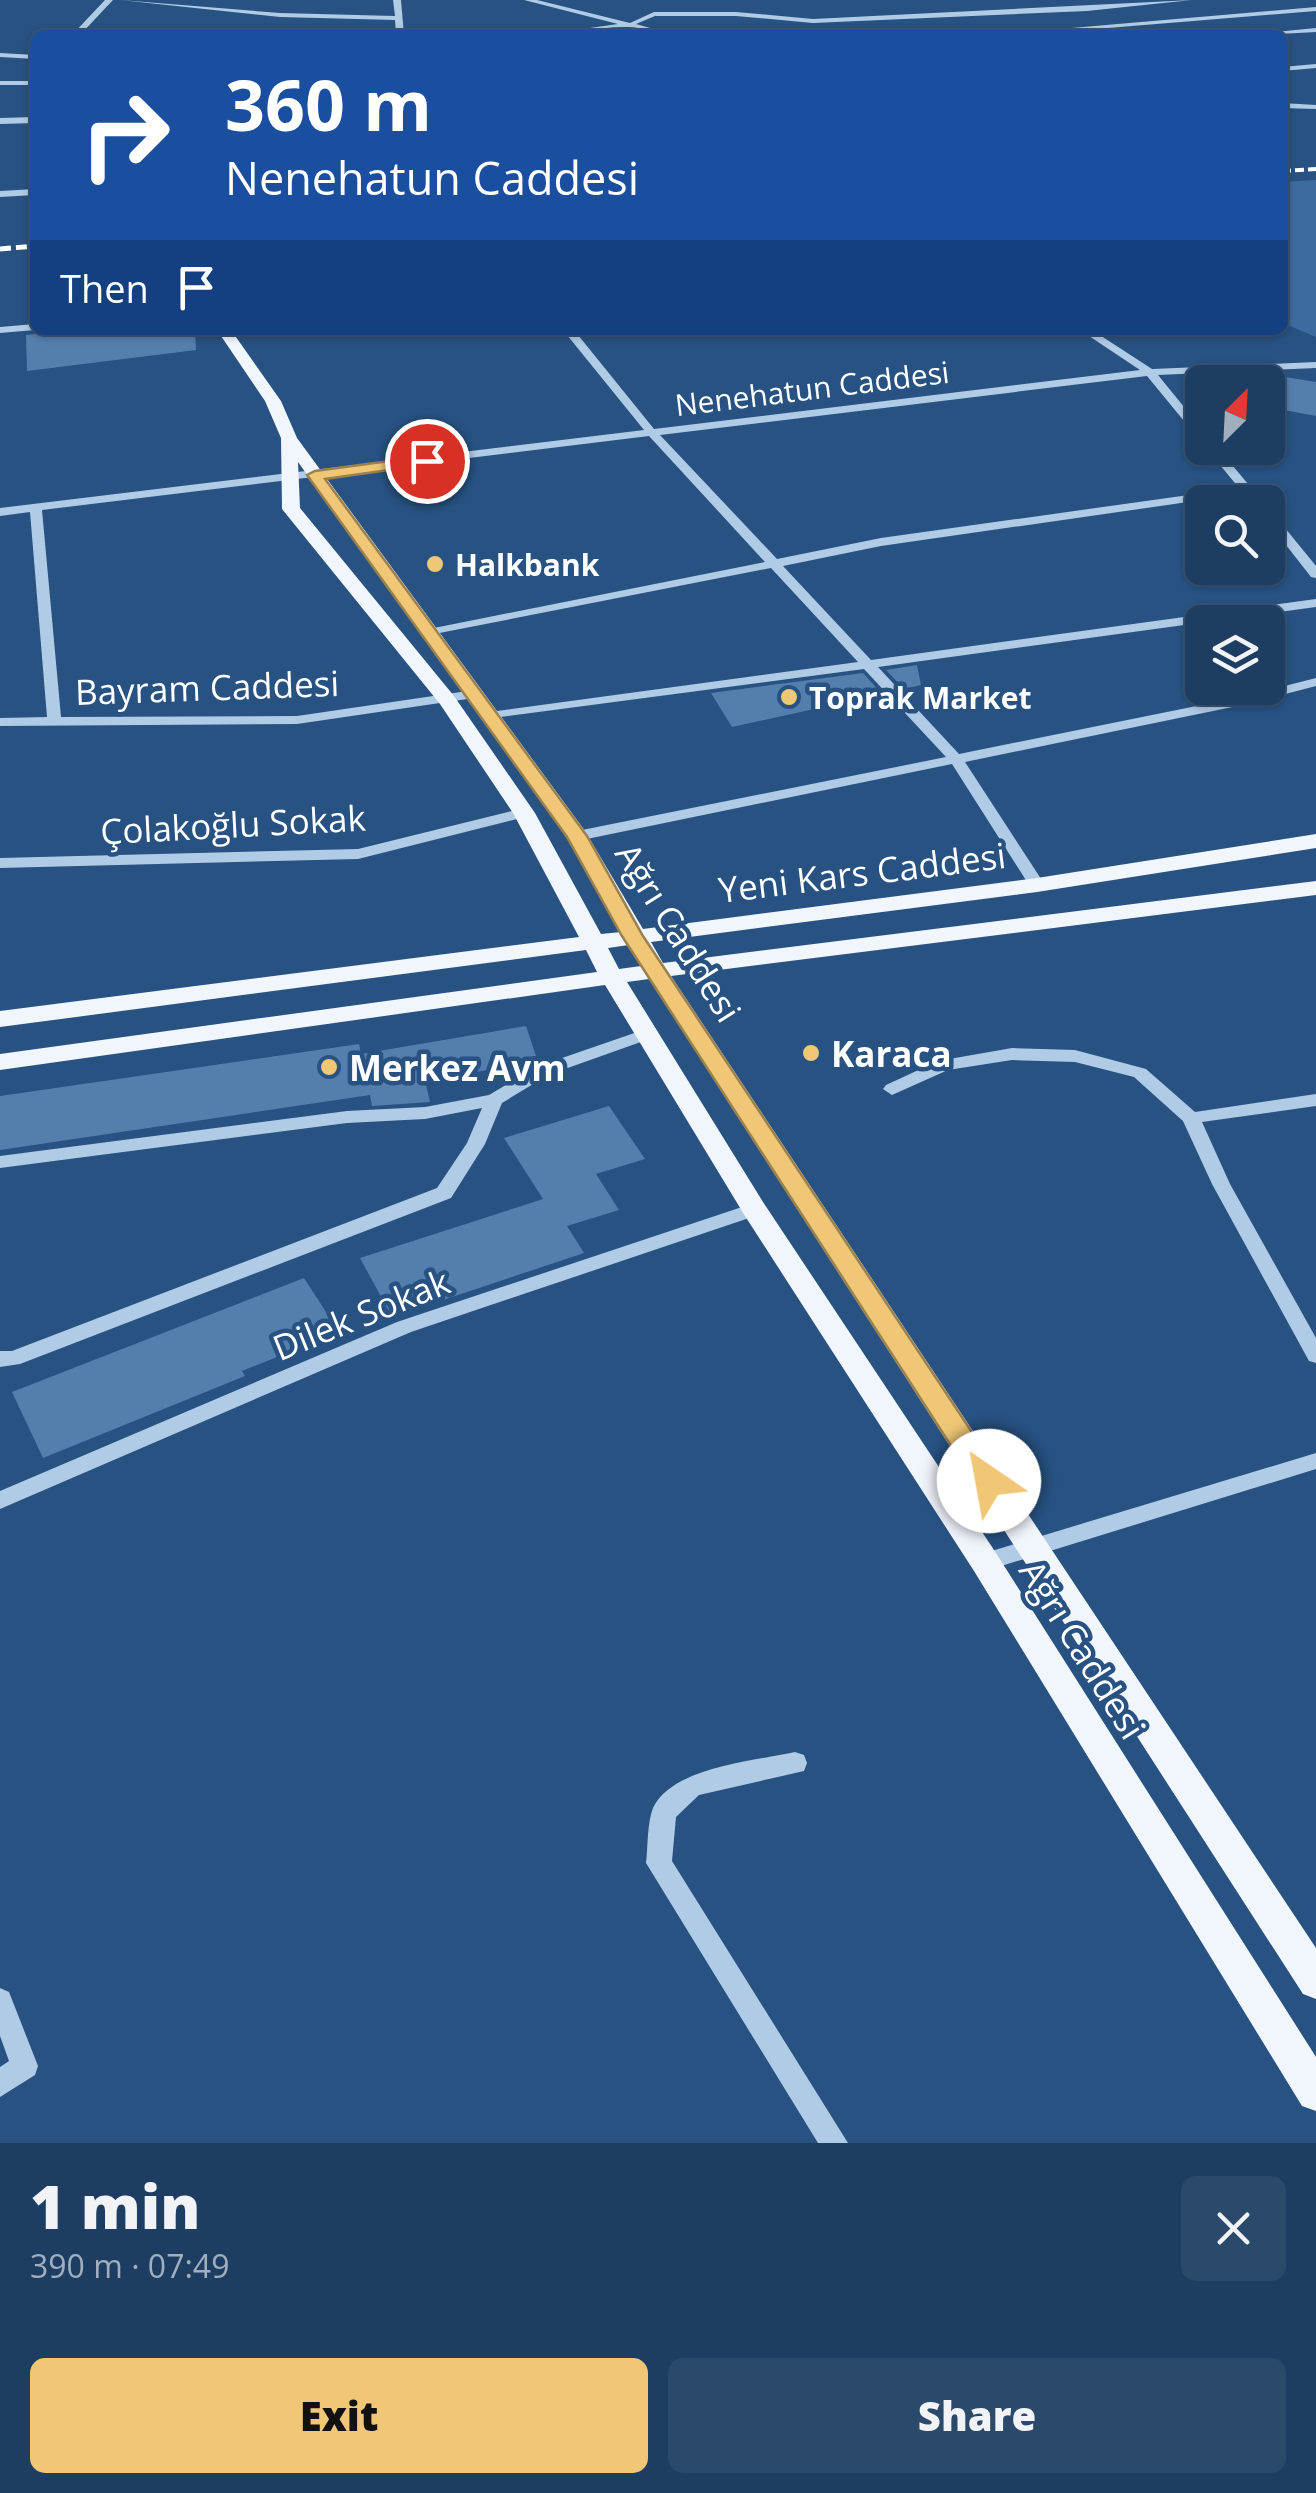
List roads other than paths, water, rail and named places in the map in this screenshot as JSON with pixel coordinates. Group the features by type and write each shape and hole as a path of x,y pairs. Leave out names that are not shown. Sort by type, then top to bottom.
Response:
{"main road":[{"name":"Ağrı Caddesi","path":"227,335 273,401 303,476 429,633 470,704 590,940 646,1034 754,1210 985,1562 1316,2092"},
{"name":"Ağrı Caddesi","path":"303,476 291,509 470,704 577,836 633,936 1316,1980"},
{"name":"Yeni Kars Caddesi","path":"0,1019 1037,885 1316,841"},
{"name":"Yeni Kars Caddesi","path":"0,1062 656,971 1316,888"}],"street":[{"path":"81,30 110,0"},
{"path":"124,0 280,15 396,18"},
{"path":"396,0 399,30"},
{"path":"528,0 655,30"},
{"path":"585,30 635,24 654,14 668,0"},
{"path":"654,14 736,14 813,21 1087,9 1188,0"},
{"path":"1057,30 1316,9"},
{"path":"1288,33 1316,30"},
{"path":"0,55 30,57"},
{"path":"1288,68 1316,66"},
{"path":"0,84 30,83"},
{"path":"1288,105 1316,107"},
{"path":"0,121 30,120"},
{"path":"0,194 30,192"},
{"path":"0,330 30,327"},
{"path":"572,335 650,432 956,759 1037,885"},
{"path":"1094,335 1150,372 1185,415"},
{"name":"Nenehatun Caddesi","path":"0,512 1150,372 1316,366"},
{"path":"1226,465 1243,485"},
{"path":"429,633 938,533 1185,499"},
{"path":"36,508 54,722"},
{"path":"1285,536 1316,574"},
{"name":"Bayram Caddesi","path":"0,722 297,720 867,665 1316,603"},
{"path":"577,836 1247,700 1316,682"},
{"name":"Çolakoğlu Sokak","path":"0,863 358,854 524,812"},
{"path":"0,1162 347,1117 424,1113 494,1100 542,1071 646,1034"},
{"path":"892,1089 944,1065 1012,1054 1075,1056 1140,1073 1192,1118 1222,1184 1316,1356"},
{"path":"0,1358 12,1358 444,1192 476,1144 494,1100"},
{"path":"1192,1118 1316,1100"},
{"name":"Dilek Sokak","path":"0,1500 404,1327 754,1210"},
{"path":"985,1562 1316,1461"},
{"path":"795,1763 692,1786 664,1812 659,1863 834,2143"},
{"path":"0,2001 25,2066 0,2083"}],"railway":[{"path":"1288,171 1316,169"},
{"path":"0,249 30,246"}],"place":[{"name":"Halkbank","path":"435,564"},
{"name":"Toprak Market","path":"789,697"},
{"name":"Karaca","path":"811,1053"},
{"name":"Merkez Avm","path":"329,1067"}]}
